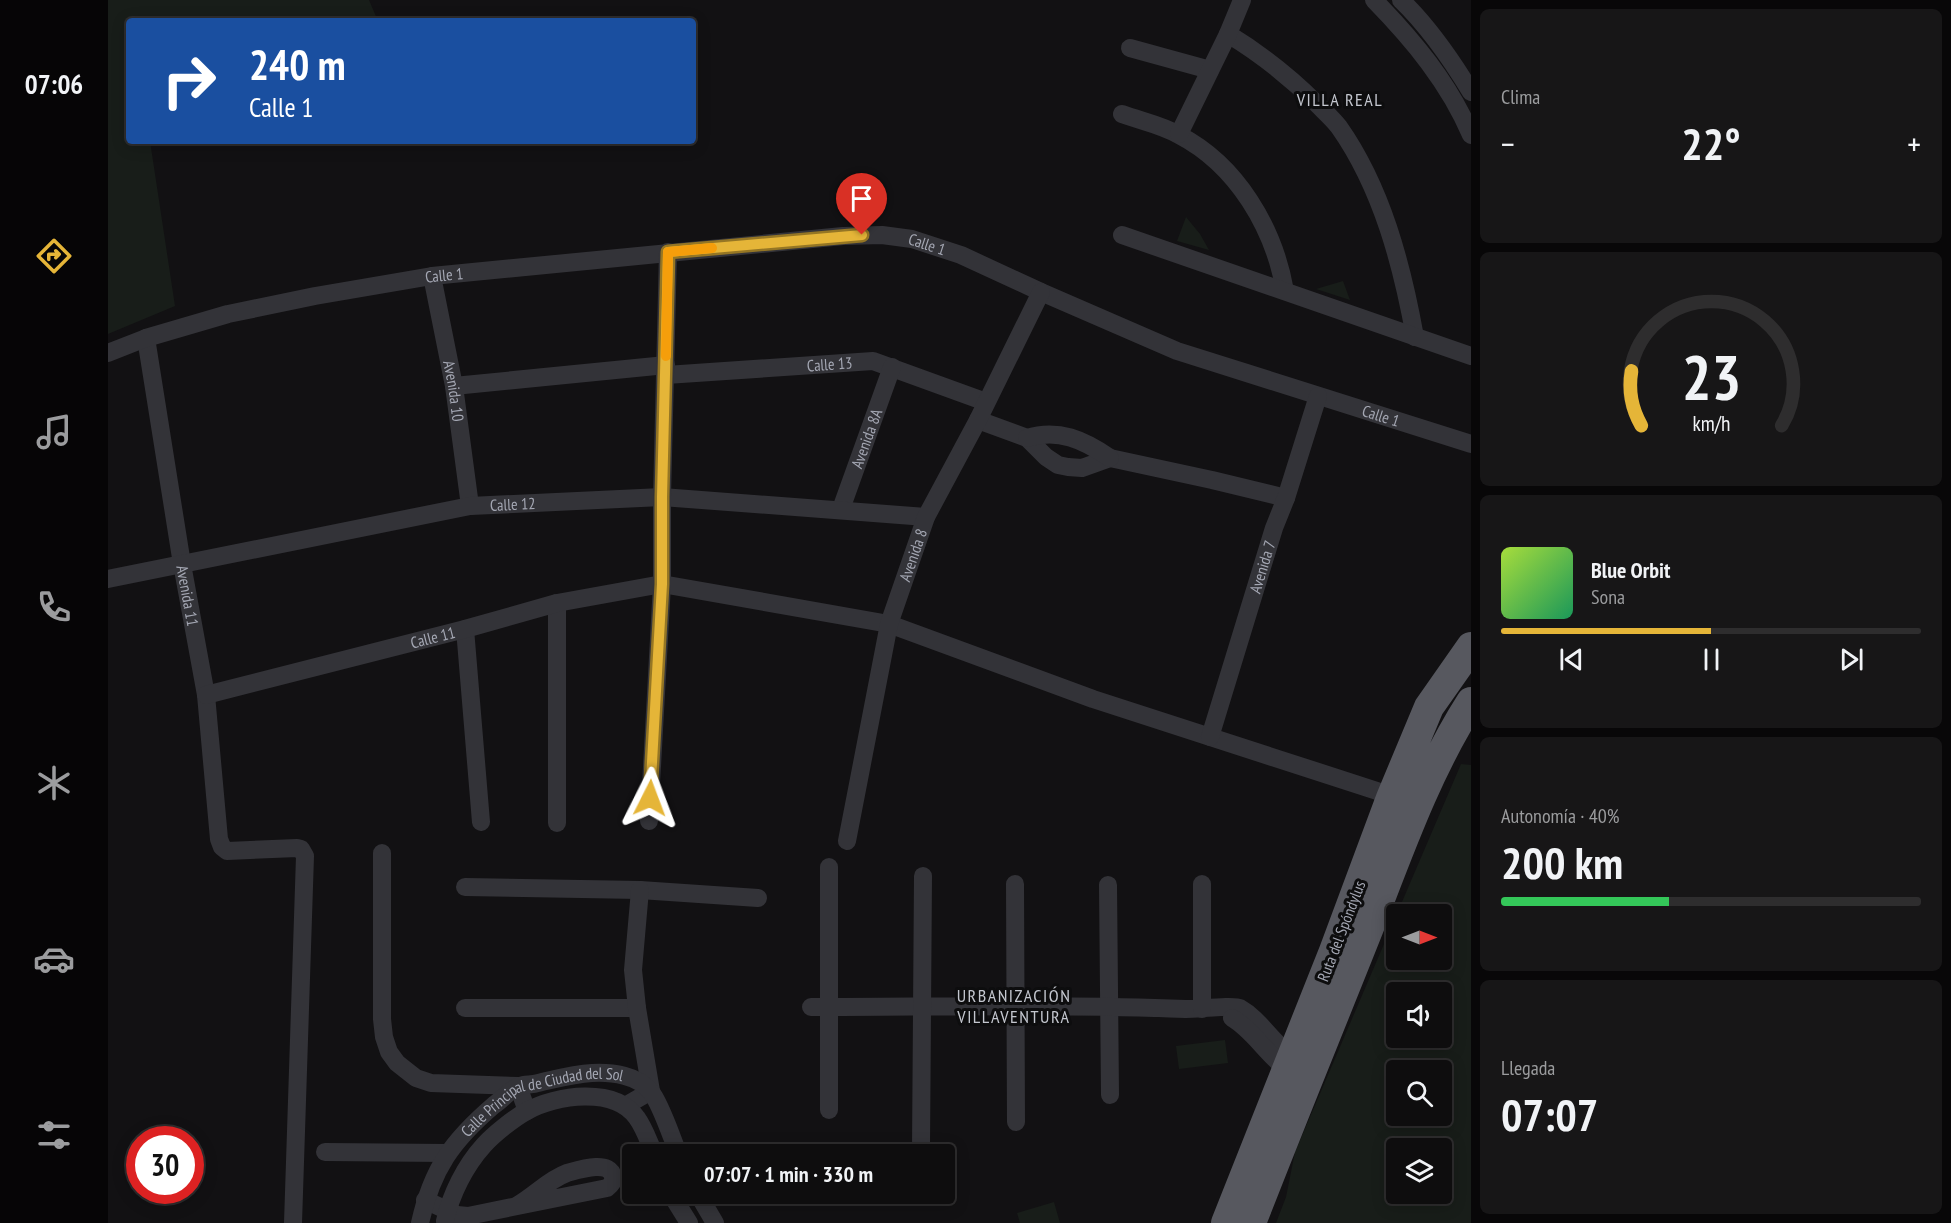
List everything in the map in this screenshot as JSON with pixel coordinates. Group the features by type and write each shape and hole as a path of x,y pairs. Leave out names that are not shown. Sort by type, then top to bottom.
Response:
{"highway":[{"name":"Ruta del Spóndylus","path":"1251,1223 1300,1068 1391,798 1429,707 1471,647"},
{"name":"Ruta del Spóndylus","path":"1226,1223 1300,1068 1450,734 1471,702"}],"street":[{"path":"1179,134 1242,0"},
{"path":"1374,0 1424,54 1467,115 1471,135"},
{"path":"1401,0 1440,44 1471,92"},
{"path":"1228,34 1263,56 1304,90 1339,126 1374,192 1390,235 1406,287 1415,337"},
{"path":"1424,54 1440,44"},
{"path":"1130,48 1210,70"},
{"path":"1122,114 1179,134 1215,160 1249,198 1274,247 1285,291"},
{"name":"Calle 1","path":"108,353 146,338 228,314 432,276 843,236 882,235 912,239 961,255 1177,351 1471,444"},
{"path":"1122,235 1471,356"},
{"path":"649,821 662,584 668,252"},
{"name":"Avenida 10","path":"432,276 454,386 470,506"},
{"name":"Avenida 8","path":"847,841 889,624 926,518 978,420 1041,292"},
{"name":"Avenida 11","path":"146,338 182,564 206,695 219,839 222,847 227,851 297,848 301,849 305,856 293,1223"},
{"name":"Calle 13","path":"454,386 666,370 873,361 986,402"},
{"name":"Avenida 8A","path":"841,509 892,367"},
{"name":"Avenida 7","path":"1210,737 1274,528 1286,498 1318,396"},
{"path":"978,420 1027,438 1046,457 1058,465 1082,468 1110,458"},
{"path":"1027,438 1043,433 1064,436 1082,442 1110,458 1286,498"},
{"name":"Calle 12","path":"108,579 470,506 662,497 841,509 926,518"},
{"path":"662,584 889,624 1093,699 1377,791 1391,798"},
{"name":"Calle 11","path":"206,695 557,603 662,584"},
{"path":"557,603 557,824"},
{"path":"465,628 481,822"},
{"path":"382,853 382,1019 389,1052 406,1072 431,1083 518,1086 528,1111"},
{"path":"828,867 820,1007 828,1110"},
{"path":"921,1144 923,876"},
{"path":"1015,884 1016,1122"},
{"path":"1202,884 1202,1009"},
{"path":"1108,885 1110,1095"},
{"path":"465,887 640,890 758,898"},
{"path":"625,1106 651,1091 633,970 640,890"},
{"path":"820,1007 1109,1006 1222,1009 1230,1005 1240,1008 1260,1025 1300,1068"},
{"path":"465,1008 637,1008"},
{"name":"Calle Principal de Ciudad del Sol","path":"420,1223 425,1200 447,1153 467,1131 518,1086 558,1077 606,1073 635,1080 651,1091 674,1144"},
{"name":"Calle Principal de Ciudad del Sol","path":"446,1217 465,1170 485,1144 528,1111 559,1100 579,1097 607,1098 625,1106 637,1117 650,1144"},
{"path":"325,1152 447,1153"},
{"path":"425,1200 446,1217 468,1216 604,1189 612,1184 613,1175 608,1169 602,1167 587,1168 567,1174 549,1182 528,1200 516,1206"},
{"path":"573,1195 587,1168"},
{"path":"676,1204 688,1223"},
{"path":"704,1204 715,1223"}],"shaded area":[{"path":"108,0 369,0 377,18 126,18 126,144 150,144 175,306 108,334"},
{"path":"1186,217 1200,234 1209,250 1177,241"},
{"path":"1343,281 1350,300 1316,289"},
{"path":"1461,764 1471,765 1471,1223 1276,1223 1286,1197 1295,1152 1386,939 1386,970 1452,970 1452,904 1401,904"},
{"path":"1225,1040 1228,1063 1179,1069 1176,1046"},
{"path":"1054,1202 1060,1223 1020,1223 1017,1213"}],"slow traffic":[{"path":"666,356 668,252 712,248"}],"district":[{"name":"VILLA REAL","path":"1340,99"},
{"name":"URBANIZACIÓN VILLAVENTURA","path":"1014,1005"}],"route":[{"path":"650,798 662,584 668,252 862,235"}]}
